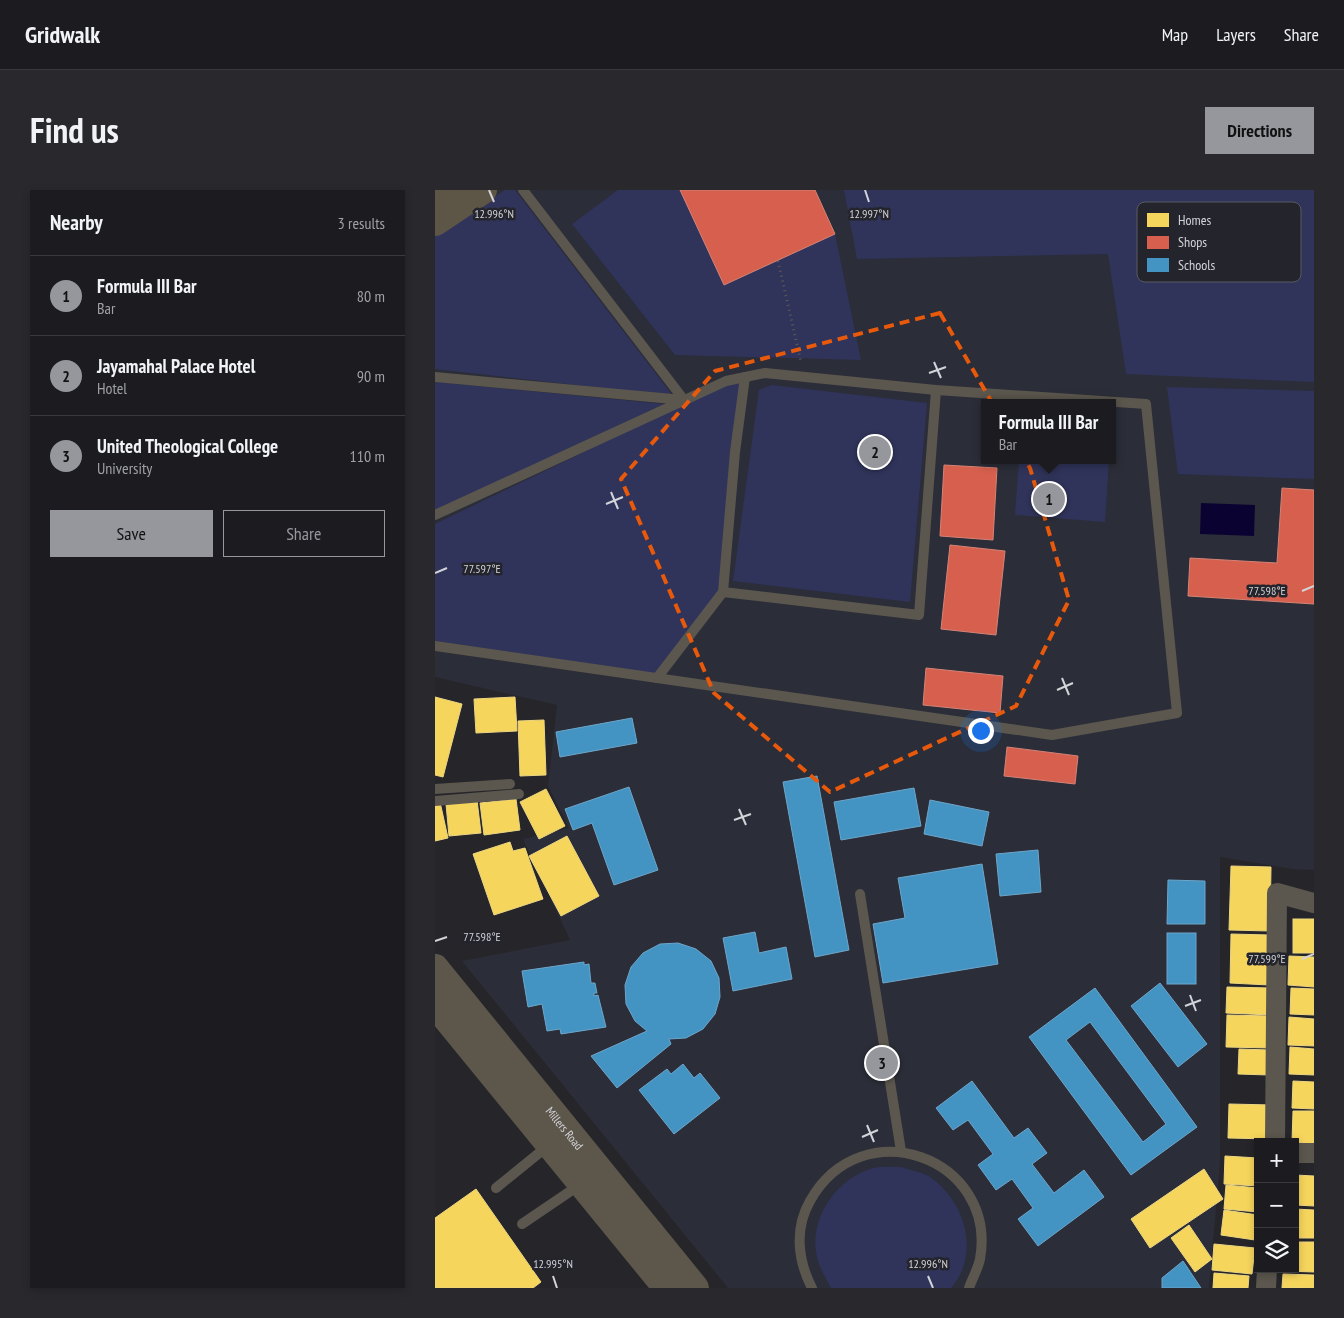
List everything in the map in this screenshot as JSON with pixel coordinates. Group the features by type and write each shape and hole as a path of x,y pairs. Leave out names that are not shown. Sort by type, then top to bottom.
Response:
{"main road":[{"path":"435,199 452,190"},
{"path":"435,222 483,190"}],"street":[{"path":"1275,1138 1277,893 1314,903"},
{"name":"Millers Road","path":"435,968 695,1288"},
{"name":"Millers Road","path":"435,1004 667,1288"},
{"path":"1299,1153 1314,1154"},
{"path":"1266,1288 1267,1273"}],"lane":[{"path":"523,190 684,400"},
{"path":"435,515 726,381 765,373 936,390 1071,399"},
{"path":"435,377 684,400"},
{"path":"657,678 723,592 735,452 745,377"},
{"path":"723,592 919,615 936,390"},
{"path":"435,646 1051,735 1177,713 1146,404 1116,402"},
{"path":"435,789 510,784"},
{"path":"435,801 519,794"},
{"path":"859,894 901,1151"},
{"path":"496,1188 550,1145"},
{"path":"813,1288 803,1271 799,1240 804,1210 819,1184 842,1164 871,1152 901,1151 930,1160 954,1177 971,1201 980,1230 979,1260 969,1288"},
{"path":"522,1224 581,1184"}],"path":[{"path":"778,261 805,377"}],"highlighted area":[{"path":"940,313 1030,468 1069,600 1016,706 830,792 714,693 621,479 715,371"}],"shaded area":[{"path":"495,190 1314,190 1314,870 1293,869 1220,857 1220,1164 1209,1288 728,1288 462,961 570,940 523,839 569,828 548,786 557,705 435,677 435,227"},
{"path":"505,190 515,190 673,396 435,369 435,233"},
{"path":"618,190 680,190 724,285 835,234 861,360 675,355 572,224"},
{"path":"844,190 1314,190 1314,382 1126,374 1108,254 857,259"},
{"path":"743,379 720,591 656,674 435,641 435,524 727,383"},
{"path":"435,382 664,404 435,511"},
{"path":"772,385 927,403 910,602 733,581 759,390"},
{"path":"1167,387 1314,391 1314,479 1178,474"},
{"path":"1019,464 1109,464 1105,522 1015,515"},
{"path":"1201,503 1255,505 1254,536 1200,534"},
{"path":"901,1167 930,1177 942,1187 960,1214 967,1244 965,1260 960,1274 951,1288 831,1288 819,1264 816,1249 816,1234 825,1206 844,1183 857,1175 874,1168"}],"building: Homes":[{"path":"435,697 462,704 443,777 435,775"},
{"path":"515,697 517,731 476,733 474,699"},
{"path":"544,720 546,775 520,776 518,721"},
{"path":"546,789 565,826 539,839 520,802"},
{"path":"516,799 520,830 484,835 480,803"},
{"path":"477,800 481,833 449,836 446,804"},
{"path":"440,802 448,838 435,841 435,803"},
{"path":"567,836 599,896 561,916 529,856"},
{"path":"510,842 513,851 525,848 543,899 494,915 473,854"},
{"path":"1231,866 1271,867 1270,931 1229,930"},
{"path":"1293,919 1314,919 1314,953 1293,953"},
{"path":"1231,934 1270,935 1269,985 1230,983"},
{"path":"1289,956 1314,957 1314,987 1288,985"},
{"path":"1227,987 1271,988 1271,1015 1226,1013"},
{"path":"1291,988 1314,989 1314,1015 1290,1014"},
{"path":"1227,1015 1271,1016 1270,1048 1226,1047"},
{"path":"1289,1017 1314,1019 1314,1046 1288,1045"},
{"path":"1290,1047 1314,1049 1314,1075 1289,1074"},
{"path":"1239,1049 1269,1050 1269,1075 1238,1074"},
{"path":"1293,1081 1314,1082 1314,1109 1292,1108"},
{"path":"1229,1104 1272,1105 1271,1138 1228,1138"},
{"path":"1293,1111 1314,1111 1314,1144 1299,1143 1299,1138 1292,1138"},
{"path":"1225,1156 1254,1158 1254,1186 1224,1184"},
{"path":"1204,1169 1223,1199 1150,1248 1131,1219"},
{"path":"1299,1175 1314,1176 1314,1206 1299,1205"},
{"path":"1226,1185 1254,1188 1254,1212 1224,1209"},
{"path":"476,1189 541,1282 533,1288 435,1288 435,1218"},
{"path":"1299,1209 1314,1210 1314,1238 1299,1238"},
{"path":"1224,1210 1254,1214 1254,1240 1221,1235"},
{"path":"1189,1225 1212,1259 1195,1272 1171,1238"},
{"path":"1299,1242 1314,1242 1314,1272 1299,1271"},
{"path":"1214,1244 1254,1248 1252,1274 1212,1270"},
{"path":"1214,1273 1249,1276 1248,1288 1213,1288"},
{"path":"1283,1274 1314,1275 1314,1288 1282,1288"}],"building: Shops":[{"path":"680,190 815,190 835,234 724,285"},
{"path":"944,465 997,468 993,540 940,536"},
{"path":"1282,488 1314,490 1314,604 1188,596 1190,558 1277,563"},
{"path":"950,545 1005,551 996,635 941,629"},
{"path":"926,668 1003,676 1000,713 923,705"},
{"path":"1007,747 1078,756 1075,784 1004,776"}],"building: Schools":[{"path":"632,718 637,743 560,757 556,732"},
{"path":"817,776 849,950 815,957 783,782"},
{"path":"629,787 658,870 614,885 592,823 573,830 565,809"},
{"path":"914,788 921,826 841,840 834,802"},
{"path":"930,800 989,812 982,846 924,834"},
{"path":"1038,850 1041,892 1000,896 996,854"},
{"path":"982,864 998,964 883,983 873,924 905,918 898,878"},
{"path":"1168,880 1205,881 1205,924 1167,924"},
{"path":"755,932 759,953 786,947 792,979 733,991 723,938"},
{"path":"1167,933 1196,933 1196,984 1167,984"},
{"path":"678,943 696,949 711,961 719,978 720,997 715,1014 703,1029 686,1038 669,1039 671,1044 617,1088 591,1056 647,1031 635,1021 626,1004 625,985 631,967 643,953 660,944"},
{"path":"584,962 584,965 589,964 591,983 595,983 597,993 594,993 594,996 598,995 606,1027 561,1034 560,1029 547,1031 542,1004 528,1007 522,971"},
{"path":"1160,983 1207,1044 1178,1067 1131,1006"},
{"path":"1095,988 1197,1127 1131,1175 1029,1037","holes":["1090,1022 1166,1124 1143,1142 1066,1040"]},
{"path":"683,1064 694,1078 700,1073 720,1098 674,1134 639,1090 667,1069 671,1074"},
{"path":"972,1081 1014,1138 1028,1128 1047,1153 1032,1164 1054,1193 1084,1170 1104,1197 1038,1246 1018,1219 1033,1208 1012,1179 996,1190 978,1165 993,1154 968,1120 953,1130 936,1108"},
{"path":"1183,1261 1201,1288 1162,1288 1162,1278"}],"place":[{"name":"Jayamahal Palace Hotel","path":"875,452"},
{"name":"Formula III Bar","path":"1049,499"},
{"name":"United Theological College","path":"882,1063"}]}
